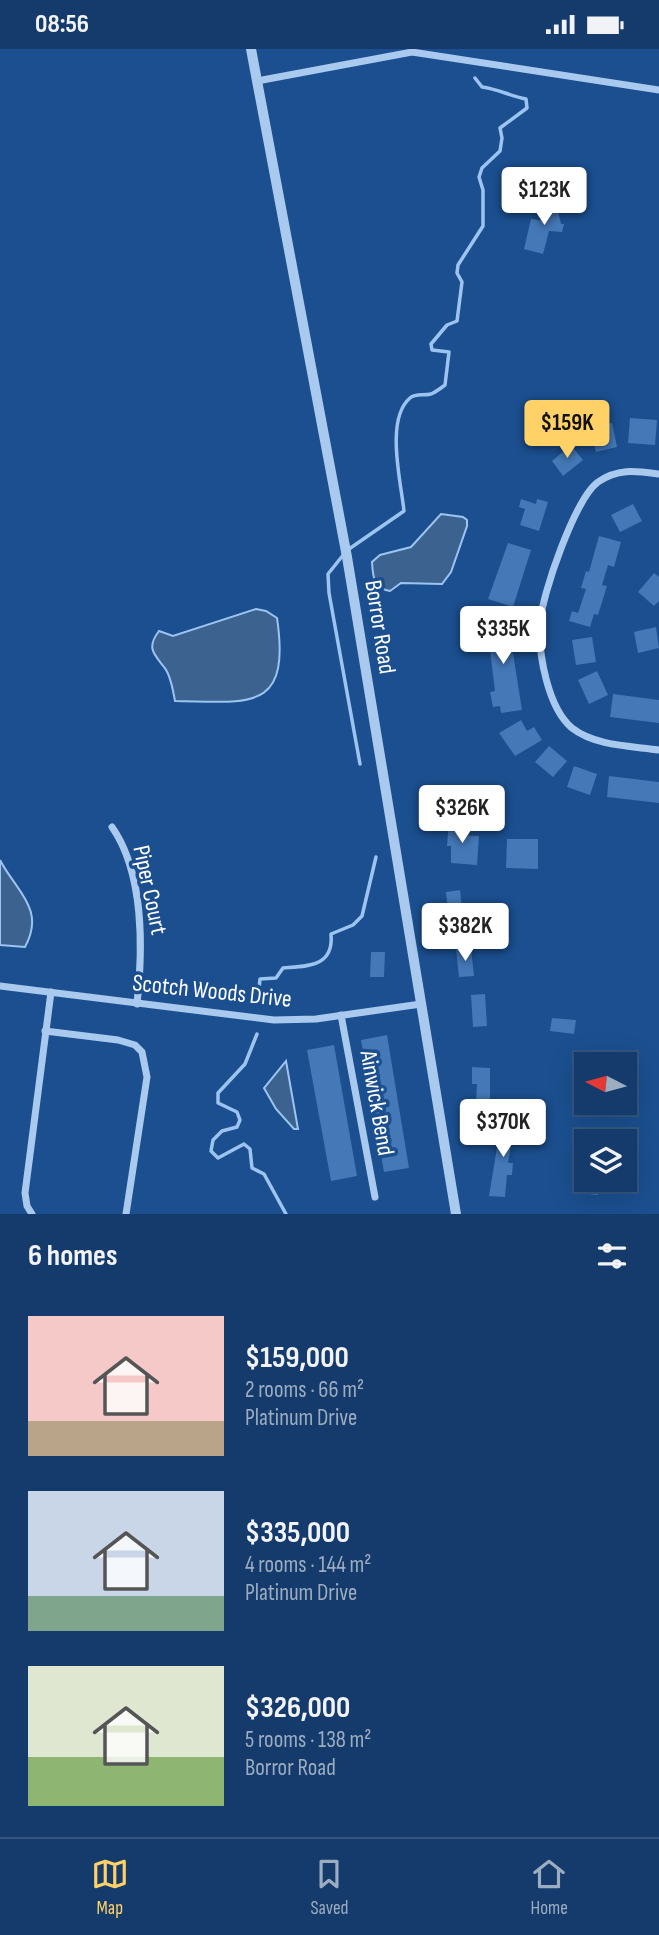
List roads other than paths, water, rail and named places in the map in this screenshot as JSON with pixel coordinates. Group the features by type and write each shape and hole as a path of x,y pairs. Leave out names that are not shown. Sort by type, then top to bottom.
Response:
{"street":[{"name":"Borror Road","path":"251,49 346,552 456,1214"},
{"path":"257,81 412,52 659,90"},
{"path":"659,474 629,469 612,474 591,488 571,523 544,607 540,632 549,692 557,710 572,728 604,741 659,750"},
{"name":"Piper Court","path":"112,827 126,847 141,930 142,960 137,1004"},
{"name":"Scotch Woods Drive","path":"0,986 248,1019 298,1020 421,1004"},
{"path":"32,1214 27,1206 25,1193 51,992"},
{"name":"Ainwick Bend","path":"341,1015 375,1197"},
{"path":"46,1031 118,1040 135,1045 142,1052 147,1077 126,1214"}],"water":[{"path":"441,514 467,520 451,572 442,584 401,583 390,591 380,587 374,577 372,562 380,555 411,547"},
{"path":"256,609 266,611 277,618 280,649 277,671 270,686 259,695 243,700 175,701 168,674 152,646 159,631 173,636"},
{"path":"0,860 31,911 31,934 25,947 0,945"},
{"path":"286,1061 298,1129 294,1129 276,1109 264,1088"}],"waterway":[{"path":"349,549 404,511 396,451 398,420 402,408 412,396 431,394 445,385 449,352 432,350 431,344 447,325 457,321 462,282 457,273 458,265 483,226 483,190 479,177 482,168 500,151 500,128 527,108 526,99 482,87 475,78"},
{"path":"344,554 328,574 329,593 360,764"},
{"path":"264,1000 259,989 260,979 276,978 283,968 318,963 328,953 331,934 353,925 362,916 376,857"},
{"path":"257,1034 245,1064 218,1093 218,1103 237,1112 240,1120 237,1127 222,1131 213,1140 211,1151 218,1158 244,1144 250,1149 252,1168 264,1174 286,1214"}]}
